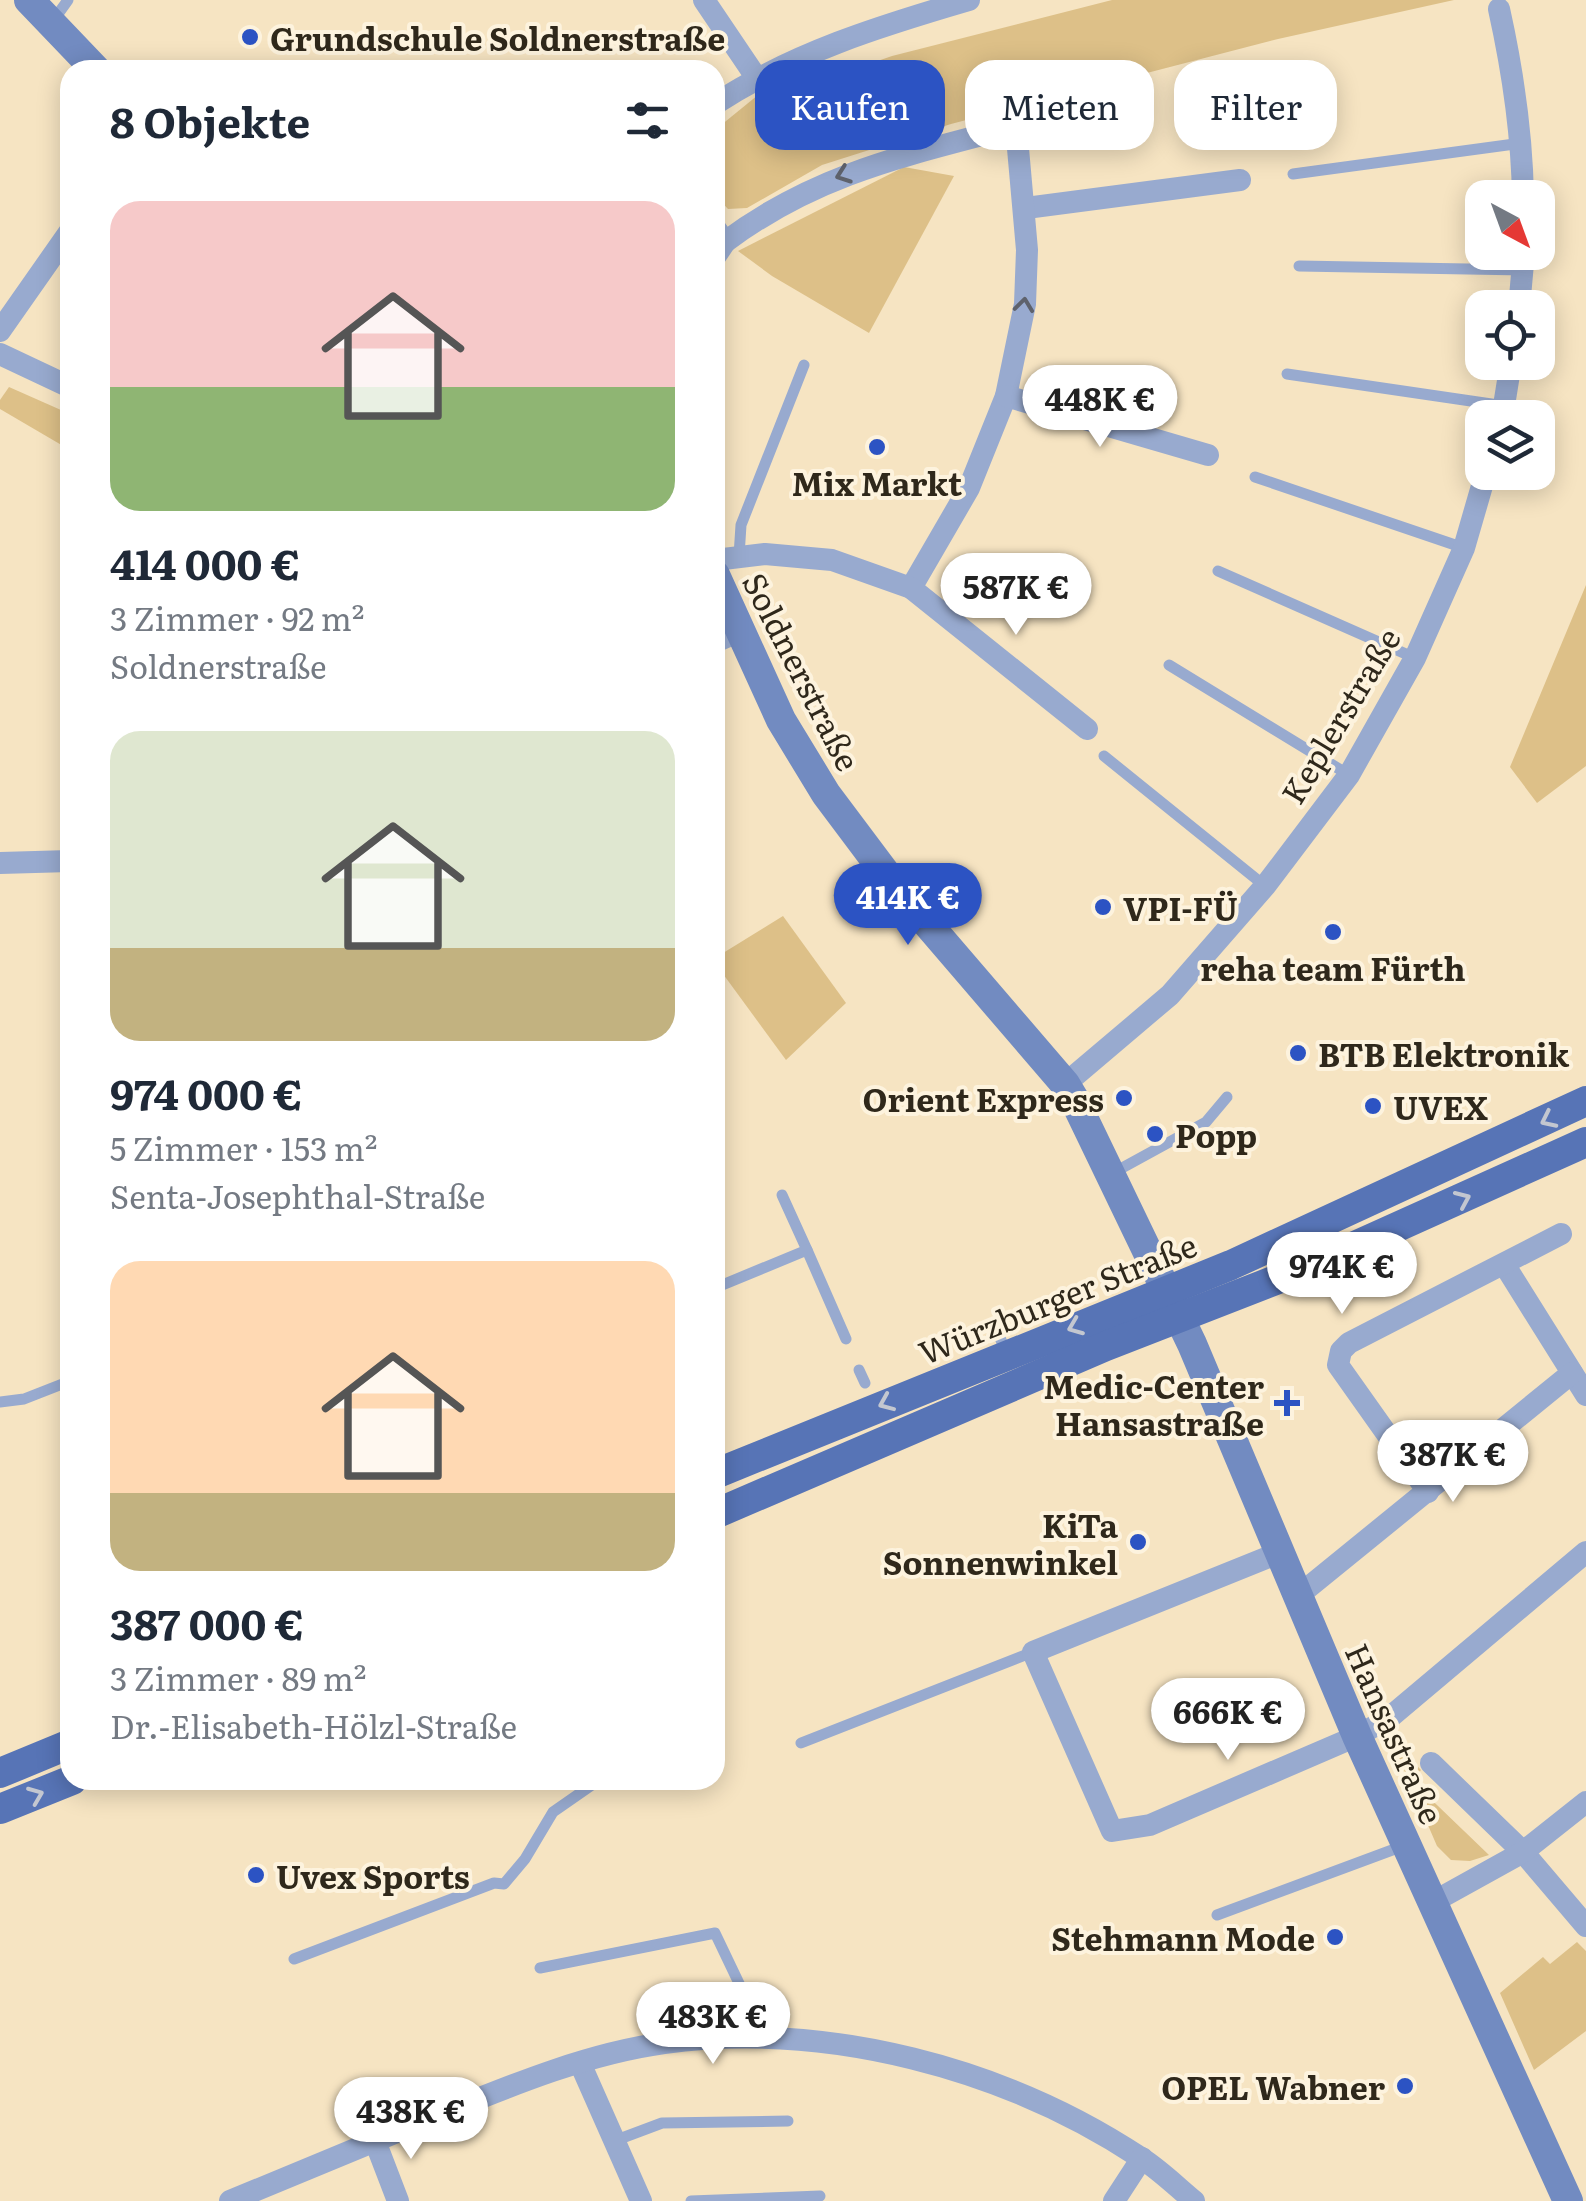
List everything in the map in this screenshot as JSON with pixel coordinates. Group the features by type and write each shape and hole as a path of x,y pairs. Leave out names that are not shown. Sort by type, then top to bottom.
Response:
{"main road":[{"name":"Würzburger Straße","path":"725,1469 1002,1343 1165,1291 1288,1240 1586,1101"},
{"name":"Würzburger Straße","path":"725,1510 1304,1269 1586,1142"},
{"path":"0,1774 60,1748"},
{"path":"0,1809 60,1785"}],"street":[{"path":"29,0 60,12 90,60"},
{"path":"704,0 755,76"},
{"path":"794,60 832,43 969,0"},
{"path":"1499,9 1512,64 1523,180"},
{"path":"725,97 755,78"},
{"path":"725,238 820,184 876,163 1016,126 1026,208 1025,304 1006,396 969,488 911,588"},
{"path":"1026,208 1240,180"},
{"path":"0,331 60,246"},
{"path":"0,354 60,383"},
{"path":"1006,396 1208,454"},
{"name":"Keplerstraße","path":"1065,1084 1170,995 1265,886 1348,775 1415,658 1464,548 1481,490"},
{"path":"725,558 765,554 832,560 911,588 1087,729"},
{"name":"Soldnerstraße","path":"727,637 846,822 907,900 1065,1084 1165,1291"},
{"path":"0,863 60,861"},
{"path":"1428,1492 1338,1365 1341,1351 1349,1343 1561,1234"},
{"path":"1504,1264 1586,1395"},
{"name":"Hansastraße","path":"1165,1291 1281,1552 1357,1736 1568,2201"},
{"path":"1299,1595 1572,1373"},
{"path":"1281,1552 1033,1652 1112,1831 1150,1825 1357,1736 1389,1718 1586,1552"},
{"path":"1431,1763 1523,1852 1586,1926"},
{"path":"1433,1902 1523,1852 1586,1802"},
{"path":"230,2201 497,2090 580,2063 664,2043 759,2039 845,2044 948,2068 1046,2105 1142,2158 1194,2201"},
{"path":"580,2063 642,2201"},
{"path":"375,2140 398,2201"},
{"path":"1114,2201 1142,2158"}],"lane":[{"path":"1293,174 1522,143"},
{"path":"1299,266 1465,263"},
{"path":"739,556 741,524 804,365"},
{"path":"1287,374 1465,405"},
{"path":"1255,477 1464,548"},
{"path":"1218,571 1415,658"},
{"path":"1169,665 1348,775"},
{"path":"1104,756 1265,886"},
{"path":"1111,1174 1206,1122 1227,1097"},
{"path":"782,1195 846,1340"},
{"path":"725,1284 807,1250"},
{"path":"859,1370 865,1383"},
{"path":"0,1402 24,1399 60,1385"},
{"path":"801,1743 1033,1652"},
{"path":"294,1959 494,1884 504,1884 554,1812 585,1790"},
{"path":"1217,1915 1408,1844"},
{"path":"540,1968 715,1934 757,2021 759,2039"},
{"path":"614,2141 662,2123 788,2120"},
{"path":"692,2201 820,2196"}],"shaded area":[{"path":"1112,0 1454,0 1197,60 1174,60 1174,66 1154,71 1154,60 965,60 965,120 945,126 945,60 880,60"},
{"path":"755,97 755,150 869,150 822,165 747,208 728,209 725,122"},
{"path":"904,167 954,176 869,333 772,276 738,251"},
{"path":"9,387 60,410 60,444 0,409 0,400"},
{"path":"1586,585 1586,766 1537,803 1510,767"},
{"path":"783,916 846,1003 786,1060 725,977 725,952"},
{"path":"1390,1737 1421,1770 1412,1781 1489,1855 1470,1861 1451,1860 1437,1846"},
{"path":"1577,1942 1586,1951 1586,2031 1534,2070 1500,1993 1543,1957 1550,1964"}],"place":[{"name":"Grundschule Soldnerstraße","path":"250,37"},
{"name":"Mix Markt","path":"877,447"},
{"name":"VPI-FÜ","path":"1103,907"},
{"name":"reha team Fürth","path":"1333,932"},
{"name":"BTB Elektronik","path":"1298,1053"},
{"name":"Orient Express","path":"1124,1098"},
{"name":"UVEX","path":"1373,1106"},
{"name":"Popp","path":"1155,1134"},
{"name":"Medic-Center Hansastraße","path":"1287,1403"},
{"name":"KiTa Sonnenwinkel","path":"1138,1542"},
{"name":"Uvex Sports","path":"256,1875"},
{"name":"Stehmann Mode","path":"1335,1937"},
{"name":"OPEL Wabner","path":"1405,2086"}]}
